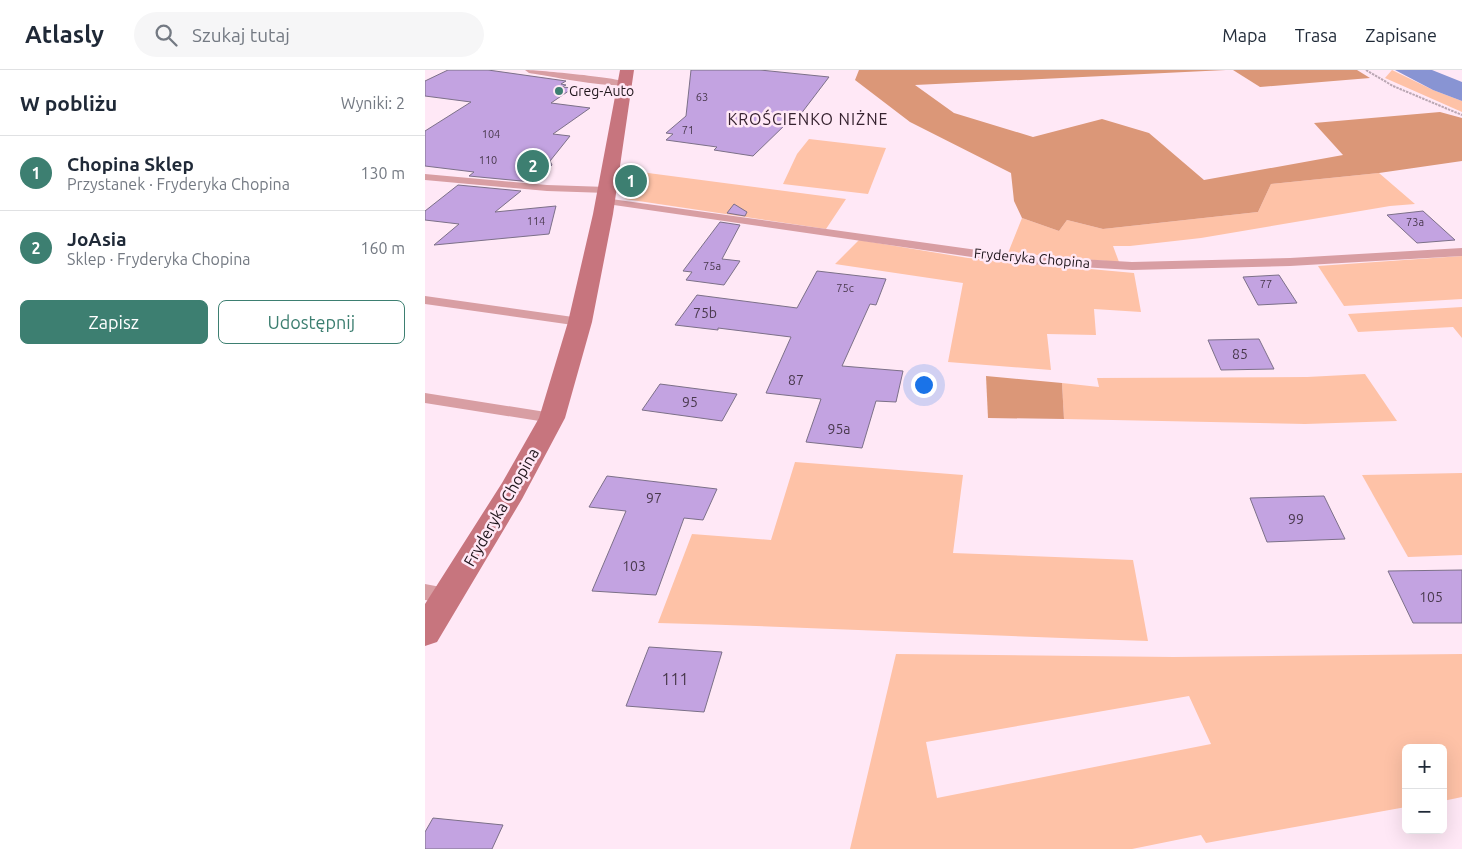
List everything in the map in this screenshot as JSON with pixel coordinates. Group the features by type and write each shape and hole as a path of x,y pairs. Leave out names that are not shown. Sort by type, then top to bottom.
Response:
{"street":[{"name":"Fryderyka Chopina","path":"425,632 449,596 512,491 552,418 580,322 606,195 625,77"}],"lane":[{"path":"529,70 604,82 625,77"},
{"name":"Fryderyka Chopina","path":"425,177 606,195 1023,260 1132,266 1290,262 1462,252"},
{"path":"425,300 580,322"},
{"path":"425,398 552,418"},
{"path":"425,592 449,596"}],"path":[{"path":"1366,70 1393,86 1462,116"}],"shaded area":[{"path":"859,70 1226,70 915,85 954,113 1033,137 1102,119 1149,133 1204,180 1343,155 1314,123 1440,112 1462,118 1462,161 1379,173 1271,184 1258,212 1103,229 1067,220 1059,231 1022,218 1014,201 1011,173 910,122 855,80"},
{"path":"1233,70 1357,70 1370,78 1260,87"},
{"path":"1392,70 1433,90 1462,101 1462,112 1385,78"},
{"path":"809,139 886,148 868,194 783,184 797,154"},
{"path":"633,171 846,199 826,229 625,199 630,194 637,176"},
{"path":"1379,173 1415,204 1390,206 1201,238 1130,246 1113,246 1119,262 1008,253 1022,218 1059,231 1067,220 1103,229 1258,212 1271,184"},
{"path":"859,240 968,258 1134,273 1141,312 1094,309 1096,335 1047,334 1051,370 948,362 963,283 835,264"},
{"path":"1462,256 1462,299 1344,306 1318,266"},
{"path":"1462,307 1462,338 1453,327 1358,332 1348,314"},
{"path":"1365,374 1397,421 1305,424 1064,419 1062,383 1099,387 1097,378 1307,377"},
{"path":"986,376 1062,383 1064,419 988,418"},
{"path":"795,462 963,475 953,553 1133,560 1148,641 658,623 692,534 771,540"},
{"path":"1462,473 1462,555 1408,557 1362,475"},
{"path":"896,654 1174,657 1462,654 1462,797 1447,800 1447,744 1402,744 1402,808 1206,843 1201,835 1132,849 850,849","holes":["1189,696 1211,744 937,798 926,742"]}],"water":[{"path":"1395,70 1432,70 1462,82 1462,101 1433,90"}],"building":[{"path":"448,70 488,70 566,81 561,84 566,85 562,87 573,88 551,103 590,108 553,134 570,136 550,161 552,165 532,182 469,176 474,172 425,166 425,131 471,102 425,96 425,81"},
{"path":"691,70 760,70 829,77 794,123 788,122 753,156 714,150 717,147 666,140 673,134 666,133 686,116"},
{"path":"458,185 521,191 495,212 556,206 549,234 434,245 459,224 425,220 425,211"},
{"path":"734,204 747,212 745,216 727,213"},
{"path":"1423,211 1455,240 1417,243 1387,215"},
{"path":"720,222 740,225 722,259 740,261 724,285 686,280 692,272 683,271"},
{"path":"817,271 886,279 876,305 870,304 842,366 903,371 896,402 876,401 862,448 806,442 821,399 766,393 791,337 675,325 697,295 797,308"},
{"path":"1279,275 1297,303 1258,305 1243,277"},
{"path":"1259,339 1274,369 1221,370 1208,340"},
{"path":"660,384 737,394 722,421 642,410"},
{"path":"607,476 717,489 703,520 684,518 656,595 592,591 626,511 589,507"},
{"path":"1324,496 1345,539 1267,542 1250,498"},
{"path":"1462,570 1462,623 1413,623 1388,571"},
{"path":"649,647 722,652 704,712 626,706"},
{"path":"433,818 503,825 492,849 425,849 425,832"}],"place":[{"name":"Greg-Auto","path":"559,91"},
{"name":"JoAsia","path":"533,166"},
{"name":"Chopina Sklep","path":"631,181"}],"district":[{"name":"KROŚCIENKO NIŻNE","path":"808,119"}]}
